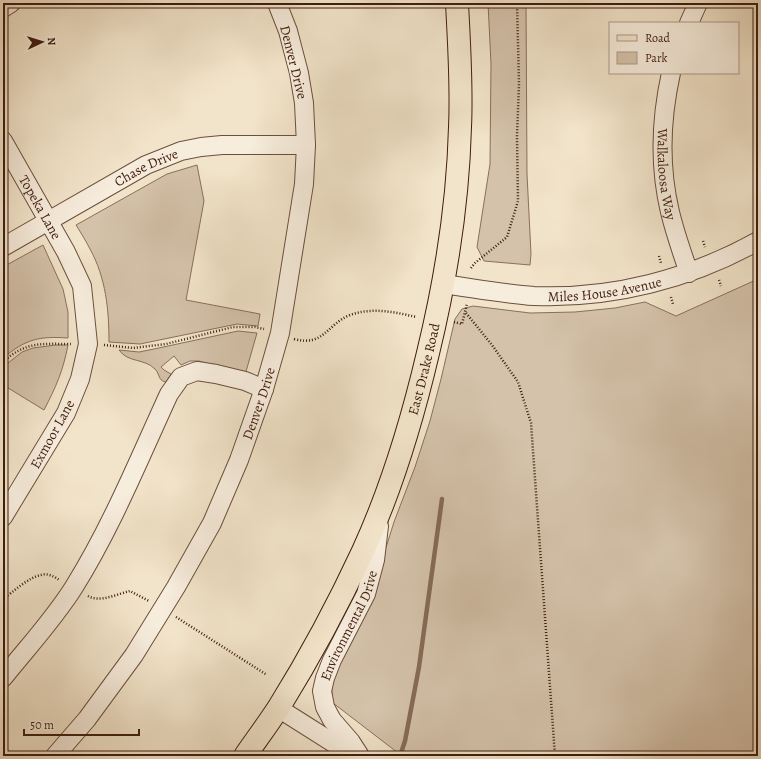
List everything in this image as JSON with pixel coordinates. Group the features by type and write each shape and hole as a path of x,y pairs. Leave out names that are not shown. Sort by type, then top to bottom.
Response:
{"main road":[{"name":"East Drake Road","path":"244,756 278,708 317,642 340,598 363,550 380,508 404,442 420,389 444,284 455,200 460,128 461,70 457,3"}],"street":[{"path":"3,8 11,3"},
{"name":"Denver Drive","path":"55,756 92,713 134,654 176,586 212,523 239,460 264,389 280,333 304,184 306,145 304,103 299,73 288,31 277,3"},
{"path":"689,22 698,3"},
{"name":"Walkaloosa Way","path":"672,74 664,110 664,180 670,212 689,273"},
{"name":"Topeka Lane","path":"3,141 66,252"},
{"name":"Chase Drive","path":"3,246 146,165 182,151 201,146 306,145"},
{"name":"Miles House Avenue","path":"444,284 533,296 569,296 616,291 654,283 689,273 724,259 758,241"},
{"name":"Exmoor Lane","path":"3,517 66,413 80,379 88,344 85,312 82,286 66,252"},
{"path":"3,678 49,622 74,588 100,542 169,394 181,376 197,371 245,381 264,389"},
{"name":"Environmental Drive","path":"360,756 351,742 332,720 325,707 322,691 332,660 366,594 375,560 380,508"},
{"path":"278,708 354,756"}],"path":[{"path":"471,268 507,237 518,202 517,136 519,84 517,3"},
{"path":"703,241 705,247"},
{"path":"659,256 661,263"},
{"path":"719,280 721,286"},
{"path":"671,297 673,304"},
{"path":"454,322 462,324 466,313 467,304"},
{"path":"291,338 295,340 312,341 320,338 339,321 350,315 365,312 382,310 416,317"},
{"path":"466,313 496,350 518,382 531,423 555,756"},
{"path":"102,345 132,348 166,344 233,328 255,327 267,330"},
{"path":"3,362 12,354 31,345 75,344"},
{"path":"176,617 267,675"}],"green space":[{"path":"488,3 526,3 527,174 531,254 530,265 484,261 477,247 490,164 491,64"},
{"path":"197,165 204,201 186,300 260,314 258,326 237,324 140,344 109,342 106,294 100,271 87,243 76,225 167,174"},
{"path":"43,245 63,289 68,312 68,338 41,338 33,340 19,347 3,358 3,267"},
{"path":"758,279 758,756 402,756 333,703 331,682 372,592 394,522 415,467 430,421 455,319 462,309 473,306 530,313 575,312 615,308 645,302 676,316"},
{"path":"238,331 257,333 245,375 199,361 190,361 181,365 174,356 161,367 171,374 166,382 160,379 157,371 151,366 127,357 119,350 139,352"},
{"path":"68,345 59,379 44,410 5,386 3,387 3,367 22,352 33,348"}],"waterway":[{"path":"400,756 405,741 419,667 442,499"}]}
